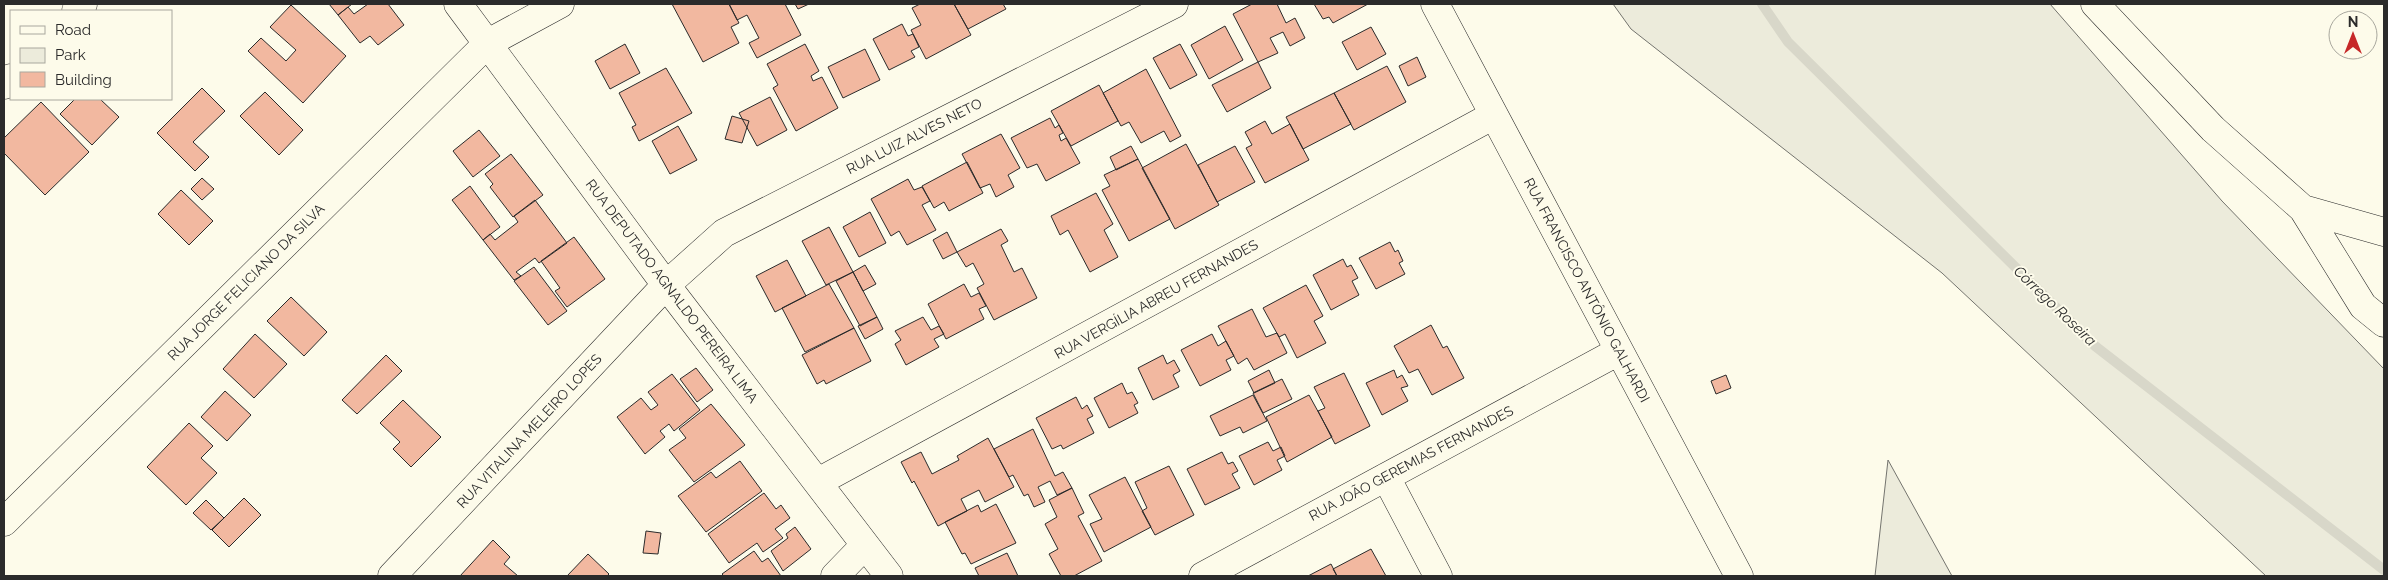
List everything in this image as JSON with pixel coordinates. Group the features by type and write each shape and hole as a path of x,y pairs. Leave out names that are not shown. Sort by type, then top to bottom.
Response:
{"street":[{"name":"RUA DEPUTADO AGNALDO PEREIRA LIMA","path":"458,4 666,285 889,576"},
{"name":"RUA JORGE FELICIANO DA SILVA","path":"4,522 488,43 560,4"},
{"name":"RUA LUIZ ALVES NETO","path":"666,285 724,234 1174,4"},
{"name":"RUA FRANCISCO ANTÔNIO GALHARDI","path":"1435,4 1740,576"},
{"path":"2095,4 2213,129 2303,209 2363,306 2384,323"},
{"name":"RUA VERGÍLIA ABREU FERNANDES","path":"818,482 1494,115"},
{"path":"2303,209 2384,232"},
{"name":"RUA VITALINA MELEIRO LOPES","path":"392,576 666,285"},
{"name":"RUA JOÃO GEREMIAS FERNANDES","path":"1203,576 1619,351"},
{"path":"1386,477 1438,576"},
{"path":"835,576 865,545"}],"green space":[{"path":"1613,4 2050,4 2222,201 2384,369 2384,576 2266,576 1942,273 1631,29"},
{"path":"1888,460 1952,576 1875,576"}],"building":[{"path":"329,4 352,4 338,15"},
{"path":"368,4 388,4 404,25 378,45 370,36 360,43 338,15 348,7 354,14"},
{"path":"672,4 729,4 739,23 731,27 739,43 703,62"},
{"path":"729,4 785,4 801,35 757,58 749,43 759,38 747,15 737,20"},
{"path":"795,4 809,4 798,9"},
{"path":"920,4 954,4 971,35 926,59 911,30 921,25 912,8"},
{"path":"954,4 1003,4 1006,9 968,29"},
{"path":"1252,4 1277,4 1286,23 1295,18 1305,38 1290,46 1283,32 1270,38 1278,53 1258,62 1233,14"},
{"path":"1314,4 1368,4 1333,23 1329,17 1323,19"},
{"path":"291,5 346,56 303,103 248,51 261,38 286,61 296,50 270,27"},
{"path":"902,24 908,36 913,34 919,47 911,51 915,57 889,70 873,39"},
{"path":"1225,26 1243,60 1209,79 1191,45"},
{"path":"1371,27 1386,54 1357,70 1342,42"},
{"path":"625,44 640,73 610,89 595,61"},
{"path":"805,44 819,71 811,76 813,81 822,77 838,108 796,131 773,88 778,85 767,64"},
{"path":"1180,44 1197,75 1170,89 1153,58"},
{"path":"865,49 880,80 843,98 828,67"},
{"path":"1417,57 1426,77 1408,86 1399,66"},
{"path":"1258,62 1271,88 1227,112 1212,85"},
{"path":"1387,66 1406,102 1354,130 1334,93"},
{"path":"666,68 692,113 639,141 632,127 636,125 619,93"},
{"path":"1146,69 1181,136 1170,142 1164,131 1141,143 1129,122 1121,126 1103,93"},
{"path":"1099,85 1118,121 1071,146 1051,111"},
{"path":"202,88 225,111 193,142 209,157 195,171 157,133"},
{"path":"265,92 303,130 279,155 240,116"},
{"path":"1334,93 1351,124 1303,149 1286,117"},
{"path":"770,97 787,130 757,146 739,113"},
{"path":"74,100 101,100 119,117 92,145 60,114"},
{"path":"41,102 89,152 45,195 4,153 4,138"},
{"path":"732,116 749,121 742,143 725,139"},
{"path":"1050,118 1055,128 1059,125 1063,133 1059,135 1061,141 1066,138 1080,163 1046,181 1037,164 1027,168 1011,138"},
{"path":"1265,121 1272,134 1290,124 1309,160 1265,183 1246,148 1252,145 1245,132"},
{"path":"678,126 697,160 670,174 652,141"},
{"path":"479,130 500,156 473,177 453,151"},
{"path":"1001,134 1020,168 1008,175 1014,187 996,197 990,184 980,188 962,154"},
{"path":"1186,144 1219,205 1175,229 1142,168"},
{"path":"1131,146 1138,159 1116,170 1110,157"},
{"path":"1235,146 1255,182 1217,202 1198,165"},
{"path":"511,154 543,195 513,217 490,187 493,184 485,174"},
{"path":"1138,159 1170,219 1129,241 1102,190 1110,186 1104,175"},
{"path":"967,162 983,193 949,211 944,202 934,208 922,186"},
{"path":"202,178 214,189 202,200 191,189"},
{"path":"908,179 914,190 922,187 930,201 922,205 936,230 907,245 899,231 891,236 871,199"},
{"path":"470,186 500,227 483,240 452,200"},
{"path":"181,190 213,221 189,245 158,214"},
{"path":"1096,193 1113,224 1104,230 1118,257 1090,272 1068,230 1060,235 1051,216"},
{"path":"535,200 567,243 539,263 535,258 516,272 521,276 514,280 483,240 490,234 495,240 518,222 514,216"},
{"path":"870,212 886,243 859,257 843,227"},
{"path":"829,227 853,272 826,285 802,241"},
{"path":"1001,229 1008,241 1001,245 1014,272 1022,268 1037,298 994,320 977,288 984,284 973,263 966,267 957,252"},
{"path":"947,232 957,252 943,259 933,240"},
{"path":"574,237 605,279 567,307 555,291 560,288 541,261"},
{"path":"1390,242 1395,252 1398,250 1403,261 1399,263 1405,274 1376,289 1359,258"},
{"path":"1343,259 1347,267 1351,265 1358,278 1352,281 1359,295 1331,310 1313,275"},
{"path":"787,260 806,296 775,312 756,276"},
{"path":"865,265 876,284 863,291 853,272"},
{"path":"534,267 567,311 548,325 514,281"},
{"path":"853,272 877,317 860,326 836,281"},
{"path":"829,284 854,328 805,352 782,308"},
{"path":"964,284 971,297 979,293 986,306 979,309 984,319 946,339 928,304"},
{"path":"1306,285 1323,316 1314,321 1326,343 1297,358 1285,334 1279,337 1263,308"},
{"path":"291,297 327,332 304,356 267,321"},
{"path":"1252,309 1266,337 1277,333 1287,353 1254,370 1247,358 1238,364 1218,326"},
{"path":"877,317 883,329 865,339 858,326"},
{"path":"923,317 931,330 939,326 944,334 934,339 939,347 906,365 895,344 901,340 895,331"},
{"path":"1431,325 1443,348 1447,346 1464,378 1432,395 1418,369 1409,373 1394,346"},
{"path":"854,328 871,361 826,384 824,380 817,384 802,355"},
{"path":"255,334 287,364 254,398 223,369"},
{"path":"1212,334 1218,346 1226,341 1234,356 1226,360 1231,370 1200,386 1181,350"},
{"path":"386,355 402,371 357,414 342,400"},
{"path":"1163,355 1167,364 1174,360 1180,371 1173,375 1179,387 1153,400 1138,368"},
{"path":"696,368 713,390 697,402 680,379"},
{"path":"1269,370 1275,383 1254,393 1248,381"},
{"path":"1394,370 1397,378 1402,375 1408,386 1401,388 1408,401 1382,415 1366,383"},
{"path":"1344,373 1370,426 1335,444 1318,411 1325,408 1314,387"},
{"path":"672,374 700,410 674,431 669,424 660,431 665,437 645,454 617,417 641,398 651,410 658,405 648,392"},
{"path":"1726,375 1731,388 1716,394 1711,381"},
{"path":"1282,379 1292,399 1263,413 1253,393"},
{"path":"1122,383 1127,394 1132,392 1138,403 1134,405 1138,413 1109,428 1094,398"},
{"path":"225,391 251,415 227,441 201,417"},
{"path":"1253,395 1267,421 1243,433 1240,427 1220,436 1210,416"},
{"path":"1309,395 1332,437 1287,462 1266,417"},
{"path":"1076,397 1082,409 1087,405 1093,416 1087,419 1094,433 1063,449 1061,445 1052,449 1036,418"},
{"path":"403,400 441,437 411,467 393,449 400,442 380,423"},
{"path":"711,404 745,445 694,482 669,450 686,438 679,429"},
{"path":"189,423 213,446 201,458 217,473 186,505 147,467"},
{"path":"1033,429 1055,476 1063,472 1072,488 1057,495 1050,481 1038,487 1045,502 1034,507 1028,494 1024,496 1013,475 1009,477 994,449"},
{"path":"988,438 1014,487 985,502 979,490 961,499 967,511 938,526 914,481 912,483 901,462 921,452 932,474 959,460 957,456"},
{"path":"1268,442 1273,451 1281,447 1285,456 1277,460 1282,470 1254,485 1239,456"},
{"path":"1222,452 1228,464 1233,462 1238,471 1232,474 1240,488 1205,505 1187,469"},
{"path":"740,461 762,491 706,532 678,496 711,472 716,478"},
{"path":"1169,466 1194,515 1155,535 1142,511 1147,508 1135,482"},
{"path":"1125,477 1151,527 1104,552 1090,524 1102,519 1089,495"},
{"path":"1072,488 1084,513 1078,516 1102,561 1074,576 1061,576 1049,554 1058,549 1045,524 1057,517 1049,500"},
{"path":"764,493 776,509 781,505 790,518 775,529 783,538 763,552 757,543 729,563 708,534"},
{"path":"244,498 261,515 229,547 212,530"},
{"path":"206,500 224,518 211,530 193,513"},
{"path":"996,504 1016,543 971,564 965,553 962,554 945,522 978,505 981,512"},
{"path":"795,527 811,549 783,571 771,551 788,538 786,534"},
{"path":"646,531 661,533 658,554 643,553"},
{"path":"493,540 510,557 504,564 518,576 460,576"},
{"path":"1371,549 1386,576 1337,576 1333,569"},
{"path":"754,551 762,562 768,558 781,576 724,576 722,574"},
{"path":"1007,553 1018,576 979,576 975,568"},
{"path":"588,554 609,574 607,576 567,576"},
{"path":"1331,564 1337,576 1308,576"}],"waterway":[{"name":"Córrego Roseira","path":"1762,4 1788,42 2095,346 2384,570"}]}
